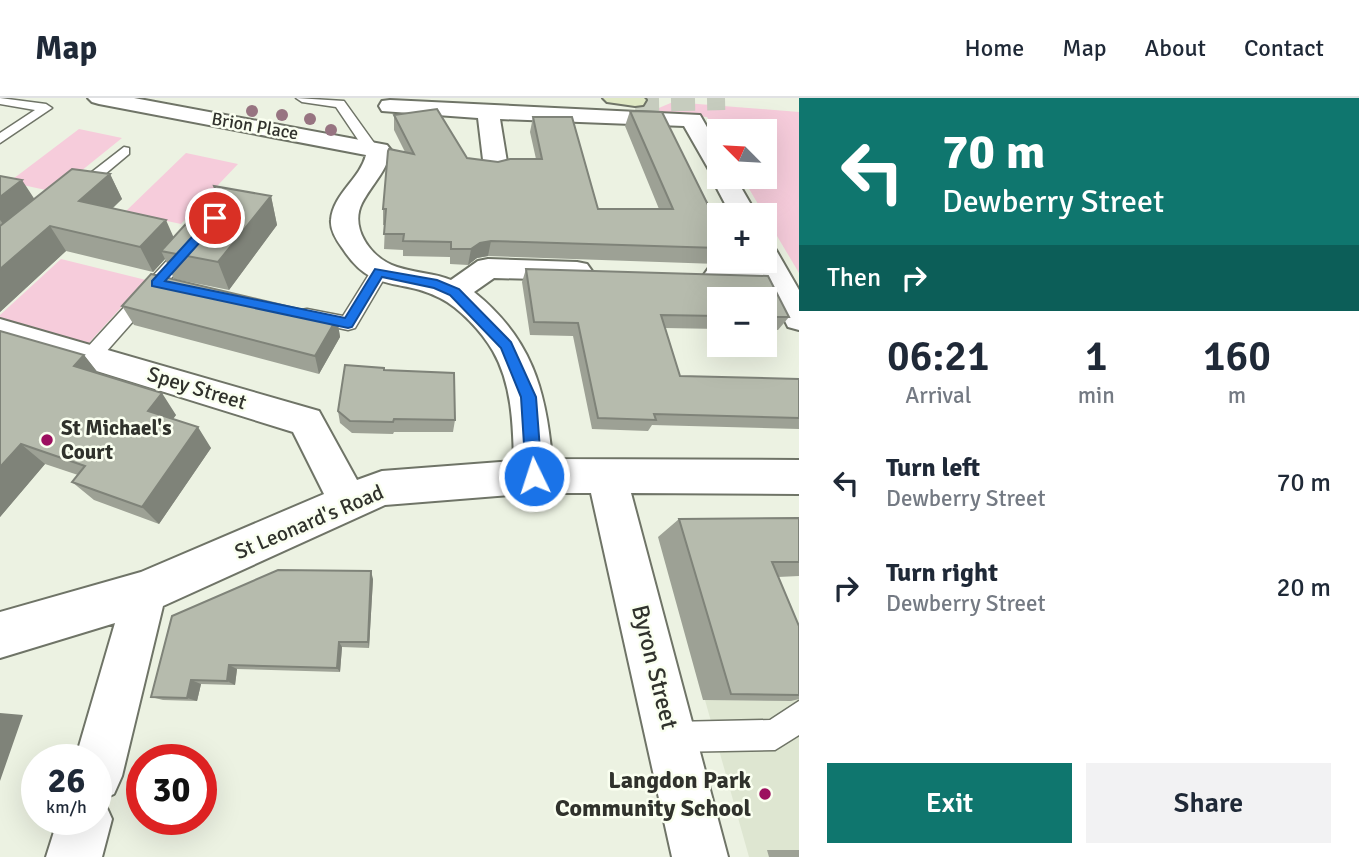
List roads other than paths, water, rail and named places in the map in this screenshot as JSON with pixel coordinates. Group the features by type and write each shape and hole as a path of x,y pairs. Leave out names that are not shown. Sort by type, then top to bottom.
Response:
{"street":[{"name":"Brion Place","path":"105,98 370,147"},
{"path":"390,106 692,120 707,147"},
{"path":"488,112 496,168"},
{"path":"370,147 379,150 378,158 350,203 344,221 349,238 361,258 379,272 437,285 454,292 506,345 528,397 534,476"},
{"path":"454,292 488,268 599,272"},
{"path":"695,275 712,273"},
{"path":"774,273 799,319"},
{"name":"Spey Street","path":"0,330 306,421 349,503"},
{"name":"St Leonard's Road","path":"0,635 143,593 382,488 534,476 799,477"},
{"name":"Byron Street","path":"607,477 700,857"},
{"path":"105,744 137,627 143,593"},
{"path":"74,857 80,835"}],"lane":[{"path":"302,98 340,104 370,147"},
{"path":"0,100 46,107 0,139"},
{"path":"59,205 124,151"},
{"path":"91,356 201,234 173,234"},
{"path":"293,312 348,323 379,272"},
{"path":"156,284 184,289"},
{"path":"672,737 775,735 799,716"}],"tunnel":[{"path":"635,100 725,98"}],"place":[{"name":"St Michael's Court","path":"47,440"},
{"name":"Langdon Park Community School","path":"765,794"}]}
